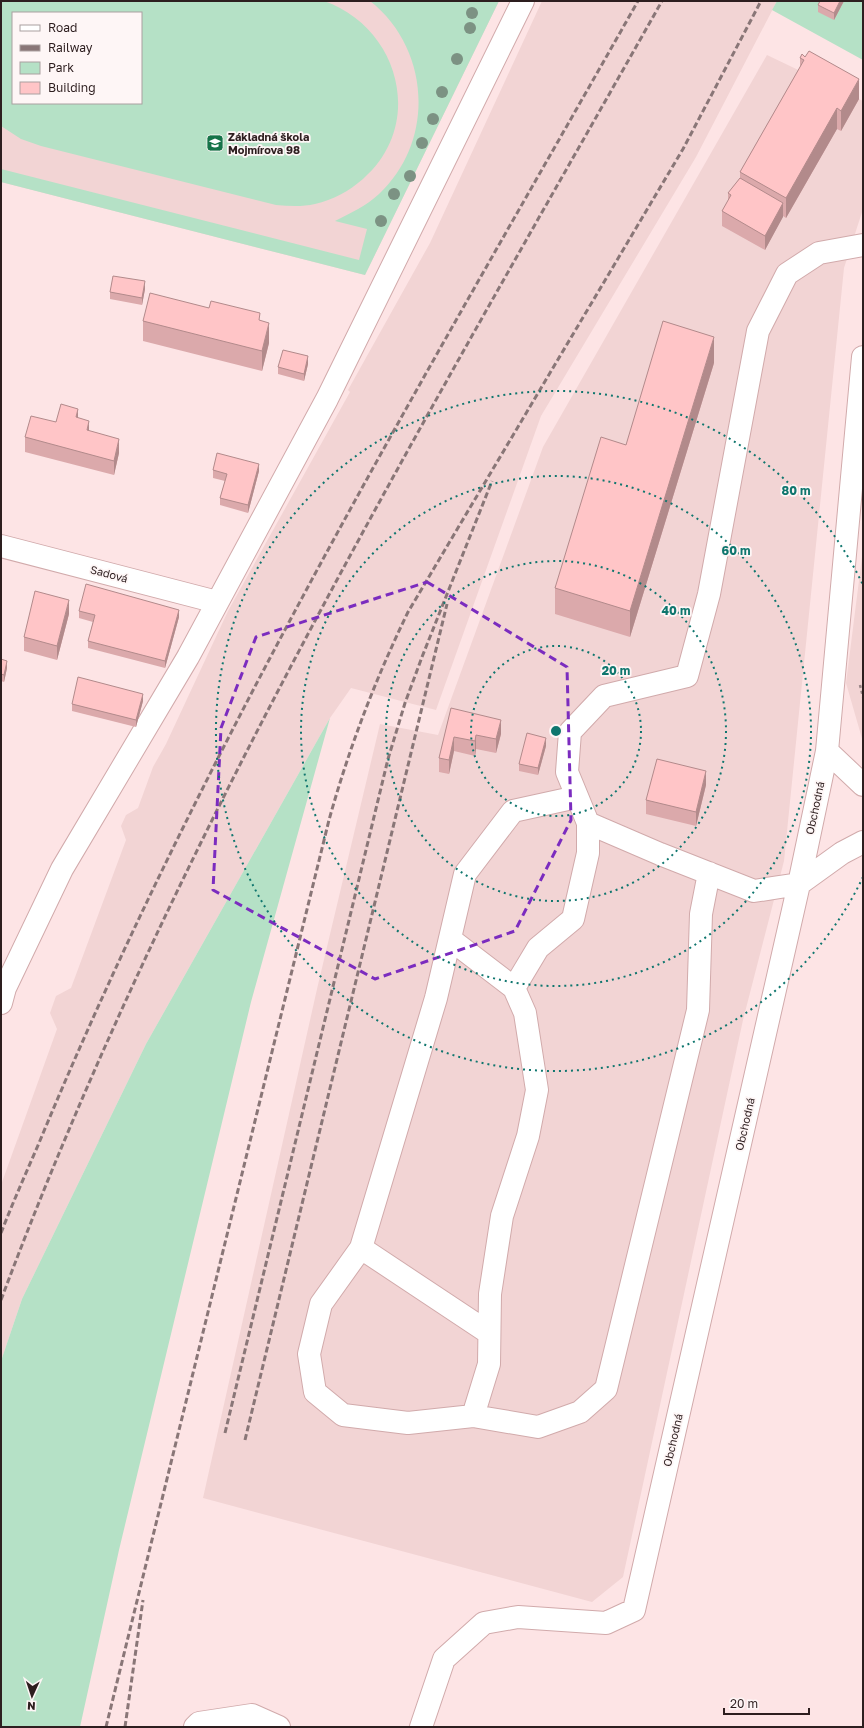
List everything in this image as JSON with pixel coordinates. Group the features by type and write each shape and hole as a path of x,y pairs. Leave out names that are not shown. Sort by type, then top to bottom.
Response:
{"street":[{"path":"1,1003 5,988 62,868 188,657 327,399 523,1"},
{"path":"514,988 538,948 573,919 588,854 588,823 567,772 570,732 604,696 687,676 709,594 758,331 787,274 819,253 863,245"},
{"name":"Obchodná","path":"421,1727 444,1659 484,1623 518,1617 606,1623 634,1610 799,884 827,751 861,396 863,357"},
{"name":"Sadová","path":"1,546 217,602"},
{"path":"827,751 863,785"},
{"path":"577,796 513,811 465,874 436,998 361,1248 322,1304 309,1354 315,1392 343,1415 408,1423 473,1416 538,1427 580,1412 606,1389 698,1010 701,914 709,873"},
{"path":"588,823 754,891 799,884 842,854 863,842"},
{"path":"450,939 514,988 525,1013 537,1090 528,1136 502,1216 490,1294 489,1364 473,1416"},
{"path":"361,1248 489,1332"},
{"path":"195,1727 199,1723 252,1715 279,1727"}],"highlighted area":[{"path":"427,582 567,667 571,820 515,931 375,979 213,890 221,728 256,637"}],"shaded area":[{"name":"Základná škola Mojmírova 98","path":"1,1 499,1 365,275 1,182"},
{"path":"542,1 777,1 696,157 541,416 436,710 351,688 330,718 146,1044 22,1299 1,1361 1,1185 57,1029 50,1013 56,996 71,988 126,840 121,826 126,815 138,808 153,767 166,744 228,611 350,392 348,390 430,243"},
{"path":"767,55 863,101 863,209 844,268 784,861 743,1020 623,1577 592,1602 203,1498 317,989 380,724 438,735 543,447"},
{"path":"863,549 863,742 846,683"}],"green space":[{"name":"Základná škola Mojmírova 98","path":"1,1 324,1 350,14 371,32 386,54 395,79 398,105 394,132 382,157 363,179 346,191 322,202 310,205 276,205 41,146 21,139 1,126"},
{"path":"370,1 499,1 365,275 1,182 1,169 359,260 367,229 335,221 358,209 379,194 397,172 410,148 417,122 418,95 414,69 405,44 390,21"},
{"path":"777,1 863,1 863,60 772,10"},
{"path":"330,718 251,1002 119,1550 80,1727 1,1727 1,1361 22,1299 146,1044"}],"building":[{"path":"820,1 840,1 834,13 818,5"},
{"path":"809,51 859,79 841,111 837,108 786,198 740,172 804,60 800,58 802,54 805,57"},
{"path":"740,178 783,203 765,236 722,211 731,195 728,193"},
{"path":"113,276 145,281 142,298 110,292"},
{"path":"150,293 209,308 211,301 260,313 259,320 269,323 262,351 143,321"},
{"path":"663,321 714,337 630,611 555,588 601,437 626,445"},
{"path":"283,350 308,356 304,374 278,367"},
{"path":"61,404 78,409 76,417 89,421 87,430 119,439 114,461 25,437 31,416 56,422"},
{"path":"217,453 259,464 248,505 220,498 227,474 213,470"},
{"path":"86,584 179,610 165,661 88,641 95,615 79,611"},
{"path":"35,591 69,600 57,646 24,637"},
{"path":"1,659 7,661 4,675 1,674"},
{"path":"78,677 143,694 136,720 72,704"},
{"path":"451,708 501,720 496,739 476,735 475,741 454,737 449,760 439,758"},
{"path":"527,733 546,738 538,768 519,764"},
{"path":"657,759 706,771 696,812 646,800"}],"railway":[{"path":"1,1233 103,995 172,849 245,705 399,422 638,1"},
{"path":"1,1300 69,1130 143,964 222,800 306,638 393,477 662,1"},
{"path":"106,1727 329,820 354,740 374,689 408,612 683,149 761,1"},
{"path":"225,1433 388,759 405,703 422,657 492,481"},
{"path":"245,1440 447,604"},
{"path":"125,1727 143,1600"}],"place":[{"name":"Základná škola Mojmírova 98","path":"215,143"}]}
